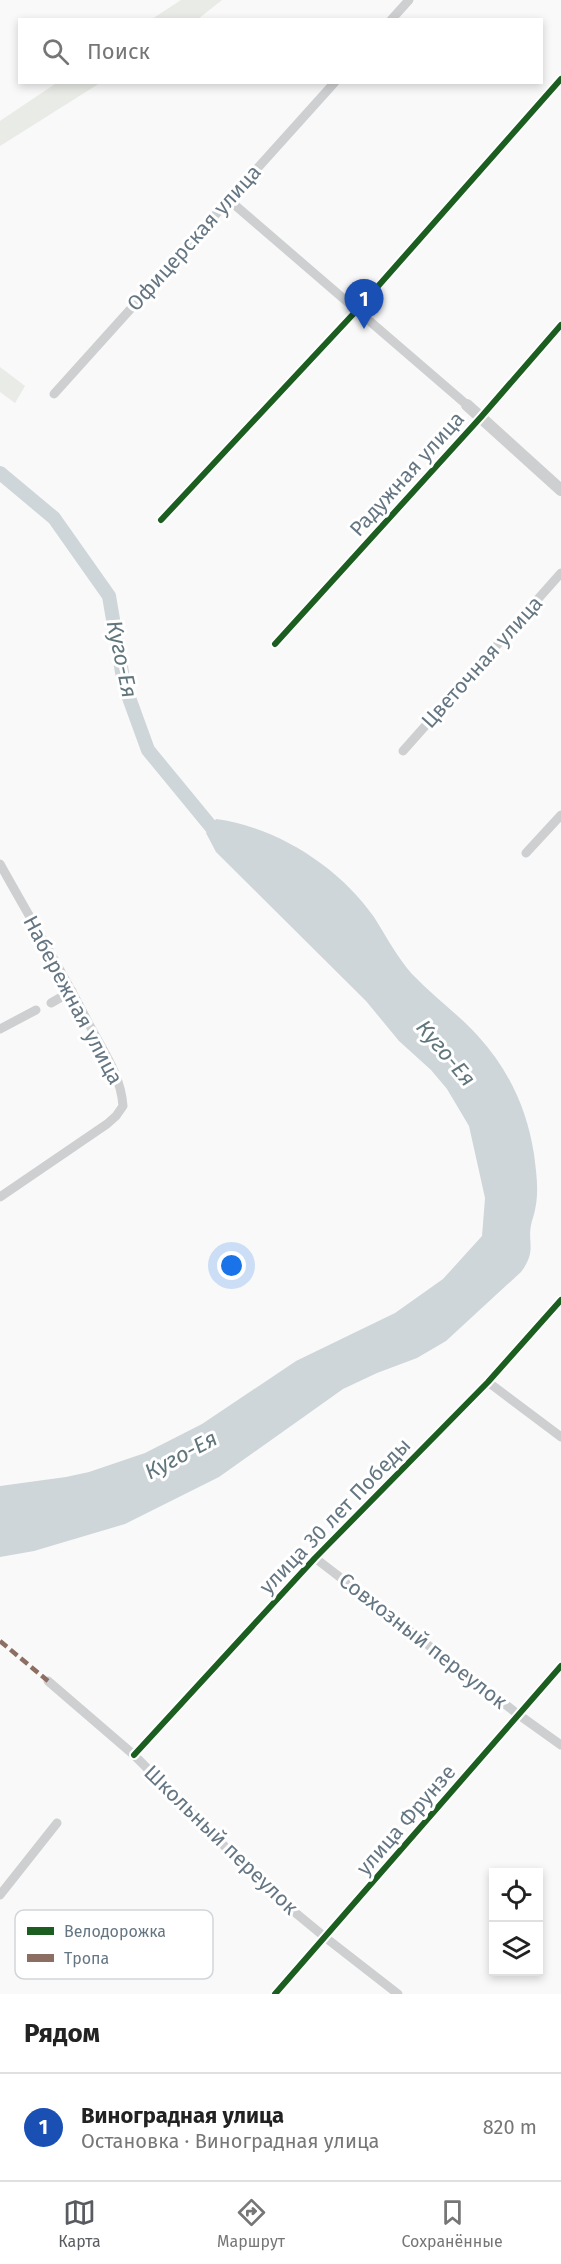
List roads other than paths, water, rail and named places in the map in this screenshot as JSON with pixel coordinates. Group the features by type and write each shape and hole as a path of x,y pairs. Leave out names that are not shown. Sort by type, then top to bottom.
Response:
{"street":[{"path":"394,18 409,0"},
{"path":"161,520 357,310 561,79"},
{"name":"Офицерская улица","path":"54,394 333,84"},
{"path":"229,200 481,417 561,490"},
{"name":"Радужная улица","path":"275,644 481,417 561,325"},
{"name":"Цветочная улица","path":"403,751 561,573"},
{"path":"526,853 561,815"},
{"name":"Набережная улица","path":"0,1197 107,1124 123,1106 121,1089 115,1073 72,991 1,868"},
{"path":"51,1003 72,991"},
{"path":"0,1029 36,1010"},
{"name":"улица 30 лет Победы","path":"134,1755 315,1558 488,1382 561,1300"},
{"path":"488,1382 561,1437"},
{"name":"Совхозный переулок","path":"315,1558 519,1716 561,1745"},
{"name":"улица Фрунзе","path":"275,1994 561,1666"},
{"name":"Школьный переулок","path":"48,1681 134,1755 269,1891 398,1994"},
{"path":"0,1894 57,1823"}],"water":[{"path":"216,819 239,823 284,840 325,866 360,899 412,974 470,1028 499,1062 515,1091 527,1121 534,1154 537,1196 529,1257 521,1272 446,1341 417,1358 343,1389 219,1477 125,1524 34,1551 0,1557 0,1486 89,1472 145,1453 202,1424 296,1361 395,1313 443,1279 482,1236 485,1198 469,1126 447,1089 431,1070 399,1041 366,1001 216,852 206,833"}],"waterway":[{"name":"Куго-Ея","path":"0,473 54,518 109,596 124,684 148,750 222,840"}],"place":[{"name":"Виноградная улица","path":"364,329"}]}
